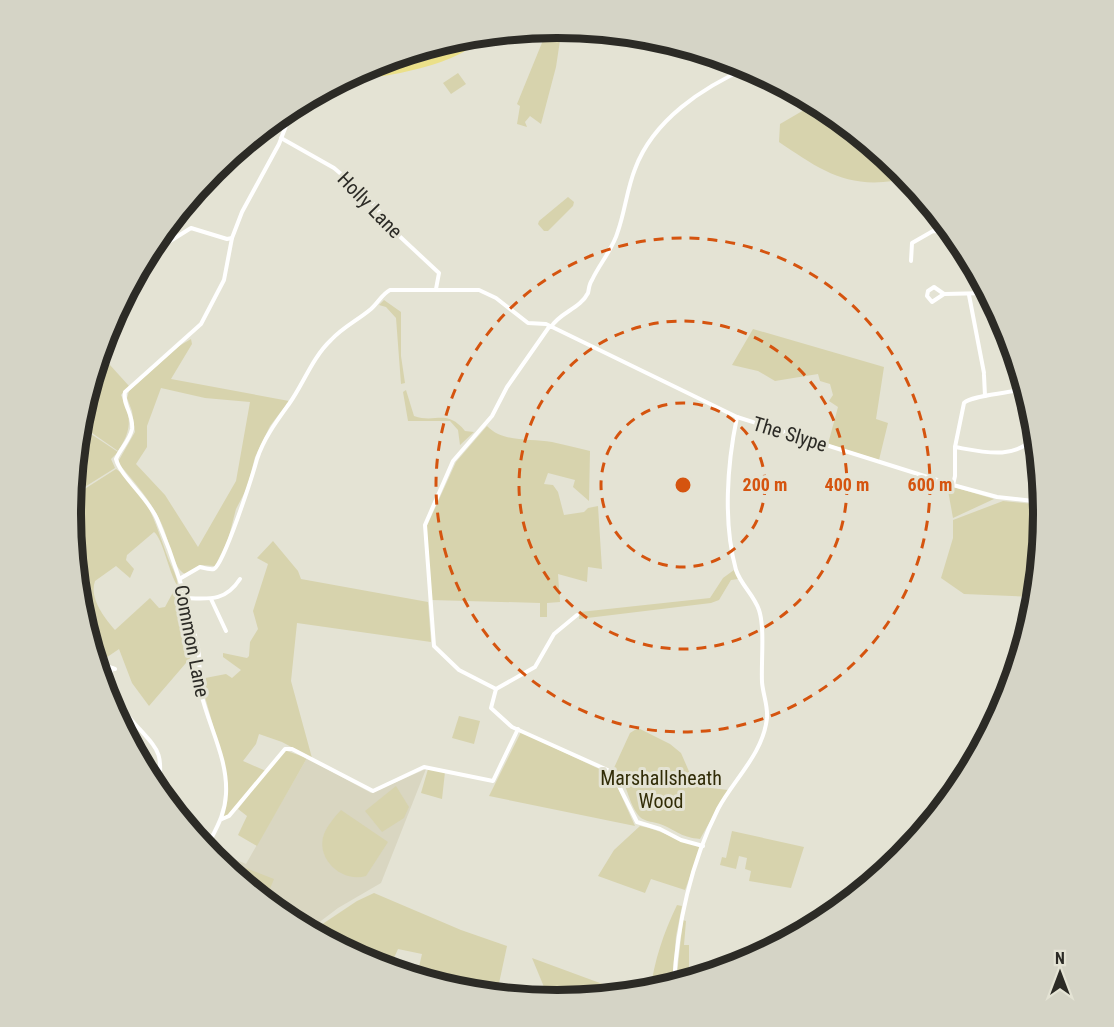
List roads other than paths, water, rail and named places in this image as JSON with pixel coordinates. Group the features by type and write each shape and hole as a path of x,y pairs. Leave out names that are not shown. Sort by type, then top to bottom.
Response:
{"main road":[{"path":"387,70 438,61 459,53 466,47"}],"street":[{"path":"496,689 459,670 434,646 424,529 453,461 492,416 507,387 552,325 580,303 588,292 592,279 615,240 634,172 653,137 665,122 687,103 736,73"},
{"path":"161,249 191,228 227,239 232,238 242,212 287,122"},
{"name":"Holly Lane","path":"281,138 334,168 368,197 395,232 439,273 436,289"},
{"path":"911,261 912,243 933,231 940,231"},
{"name":"Common Lane","path":"211,840 222,819 226,798 225,772 201,692 198,649 181,590 181,578 155,516 116,461 132,430 132,416 124,395 201,324 224,280 232,238"},
{"path":"944,294 935,301 929,301 927,296 929,289 934,287 944,294 979,294"},
{"name":"The Slype","path":"181,578 200,567 211,569 216,567 230,539 241,504 250,488 257,458 272,425 288,405 316,357 329,341 372,309 388,291 479,290 496,298 528,323 552,325 737,417 953,485 997,497 1033,501"},
{"path":"969,295 984,374 985,396"},
{"path":"953,485 955,447 964,403 970,398 1017,390"},
{"path":"675,974 678,930 685,900 703,846 720,806 750,764 767,720 767,702 762,685 759,610 737,573 731,543 727,479 737,417"},
{"path":"955,447 999,453 1012,451 1028,442"},
{"path":"184,598 211,599 228,594 240,579"},
{"path":"211,599 226,631"},
{"path":"577,615 554,634 535,667 496,689 491,708 518,729 612,772 637,822 660,829 681,840 703,846"},
{"path":"110,677 112,668"},
{"path":"126,712 157,749 161,766 160,776"},
{"path":"222,819 229,816 285,749 292,749 373,791 424,767 493,781 518,729"}],"park label":[{"name":"Marshallsheath Wood","path":"661,790"}]}
